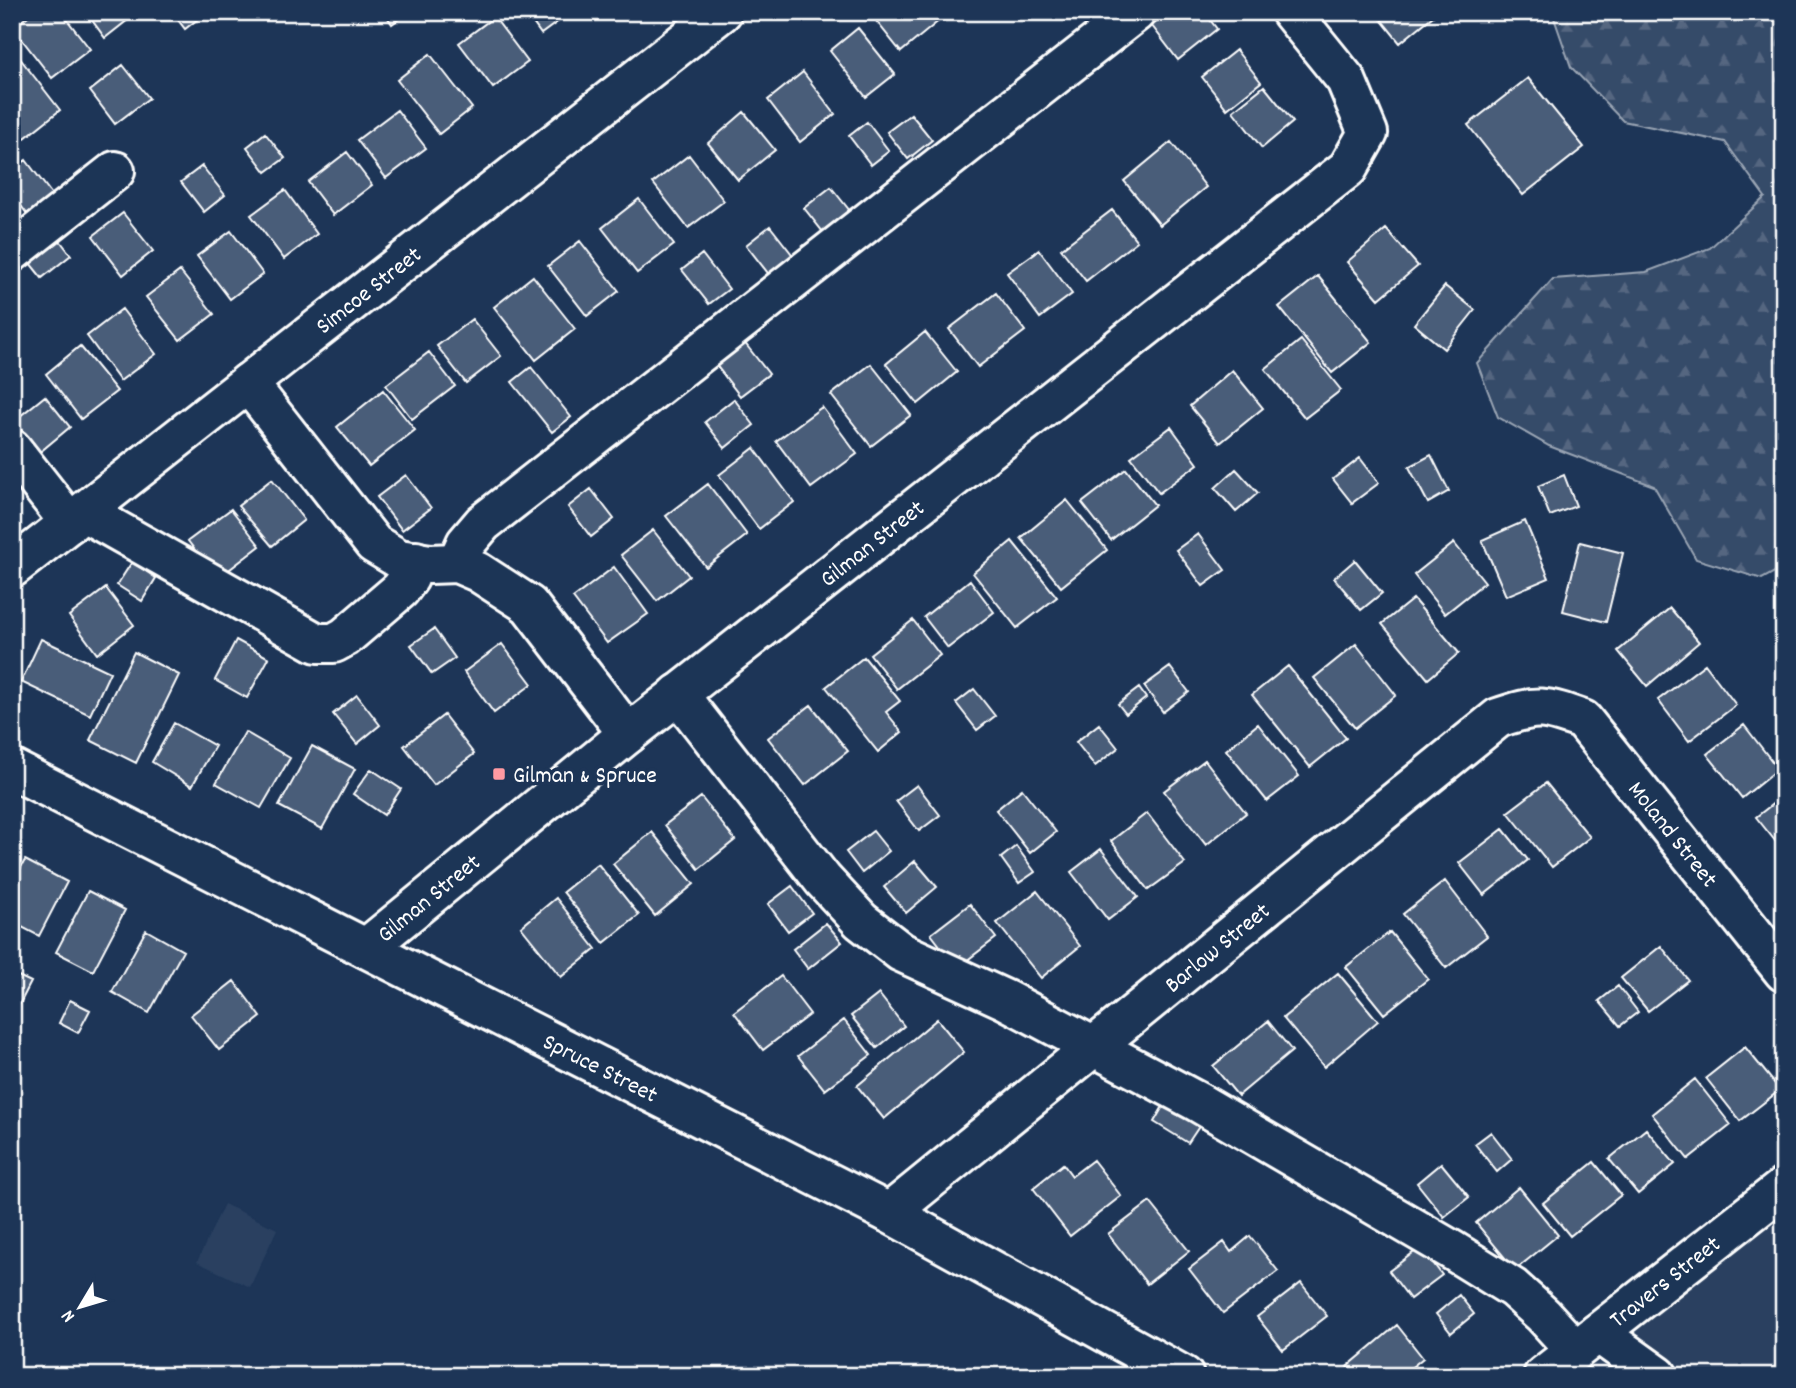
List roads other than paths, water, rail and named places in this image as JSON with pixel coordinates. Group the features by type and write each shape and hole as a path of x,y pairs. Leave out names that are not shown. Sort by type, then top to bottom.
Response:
{"street":[{"name":"Simcoe Street","path":"12,568 722,12"},
{"path":"457,563 466,543 483,523 1136,12"},
{"name":"Gilman Street","path":"366,948 678,694 1348,168 1367,134 1346,80 1291,12"},
{"path":"12,251 115,171"},
{"path":"248,383 374,544 399,559 430,564 457,563 478,572 529,605 628,734"},
{"path":"12,449 77,518 317,643 334,643 345,637 400,590 416,561"},
{"path":"678,694 823,880 861,921 901,952 1006,1000 1196,1101 1513,1288 1550,1322 1658,1376"},
{"name":"Barlow Street","path":"889,1213 1498,718 1529,707 1553,710"},
{"name":"Moland Street","path":"1553,710 1583,720 1784,972"},
{"name":"Spruce Street","path":"12,769 889,1213 1184,1376"},
{"name":"Travers Street","path":"1543,1376 1784,1187"}],"place":[{"name":"Gilman & Spruce","path":"499,774"}]}
